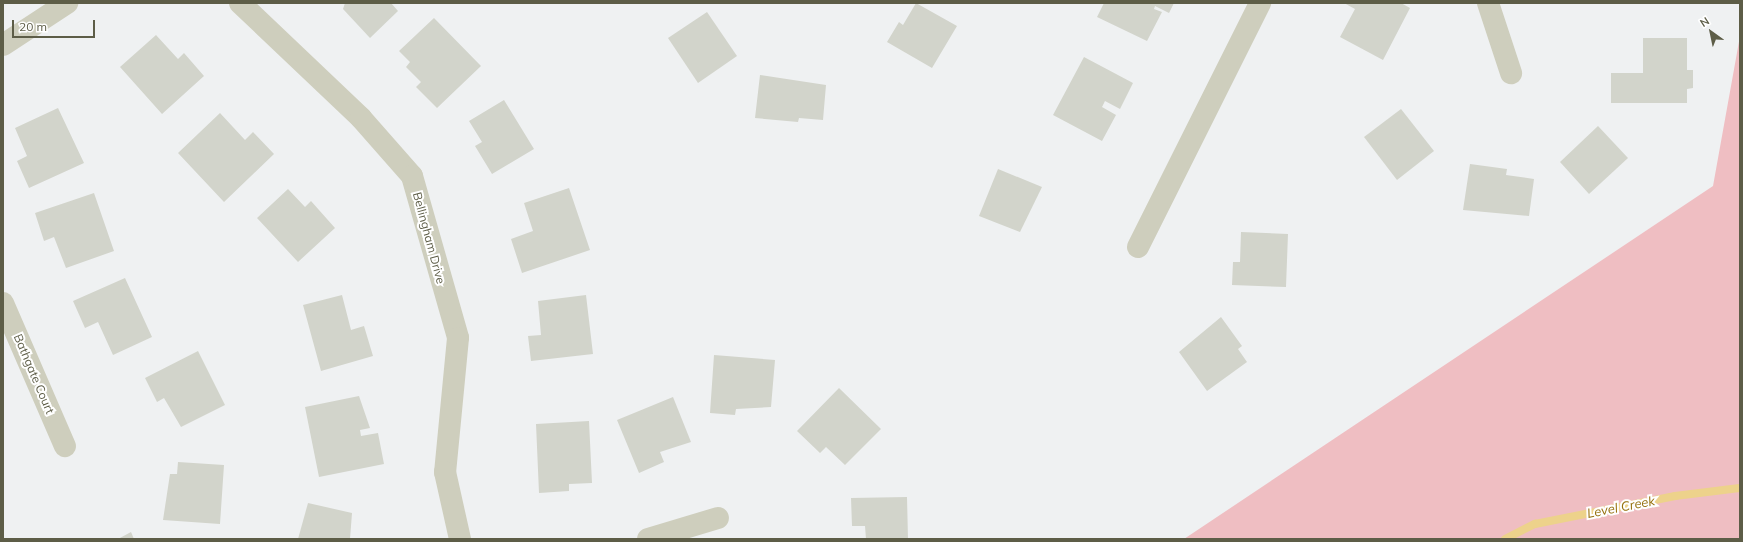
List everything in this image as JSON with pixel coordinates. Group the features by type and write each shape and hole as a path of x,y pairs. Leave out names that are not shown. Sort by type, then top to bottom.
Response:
{"street":[{"path":"3,46 67,3"},
{"name":"Bellingham Drive","path":"240,3 361,118 412,176 458,338 445,472 460,539"},
{"path":"1138,247 1260,3"},
{"path":"1488,3 1511,73"},
{"name":"Bathgate Court","path":"3,302 65,446"},
{"path":"648,539 718,518"}],"shaded area":[{"path":"1740,36 1740,539 1184,539 1713,186"}],"building":[{"path":"345,3 391,3 398,11 370,38 343,9"},
{"path":"916,3 957,26 932,68 887,42 899,22 903,25"},
{"path":"1104,3 1174,3 1169,13 1155,6 1154,9 1162,12 1147,41 1097,17"},
{"path":"1344,3 1401,3 1410,8 1383,60 1340,37 1355,9"},
{"path":"707,12 737,56 698,83 668,38"},
{"path":"434,18 481,66 437,108 416,87 421,82 406,67 410,62 399,51"},
{"path":"156,35 178,59 184,53 204,76 162,114 120,67"},
{"path":"1643,38 1687,38 1687,70 1693,70 1693,88 1687,89 1687,103 1611,103 1611,73 1643,73"},
{"path":"1084,57 1133,83 1120,109 1105,101 1102,107 1116,115 1102,141 1053,115"},
{"path":"760,75 826,85 823,120 799,118 798,122 755,118"},
{"path":"504,100 534,149 492,174 475,146 482,142 469,121"},
{"path":"58,108 84,163 29,188 17,161 27,156 15,128"},
{"path":"1401,109 1434,151 1397,180 1364,137"},
{"path":"220,113 245,140 253,132 274,154 224,202 178,153"},
{"path":"1598,126 1628,158 1589,194 1560,162"},
{"path":"1470,164 1507,169 1506,175 1534,179 1529,216 1463,210"},
{"path":"998,169 1042,187 1020,232 979,216"},
{"path":"569,188 590,250 522,273 511,239 533,231 524,203"},
{"path":"288,189 305,207 311,201 335,228 298,262 257,218"},
{"path":"94,193 114,251 66,268 54,237 44,241 35,213"},
{"path":"1241,232 1288,234 1286,287 1232,285 1233,262 1240,262"},
{"path":"125,278 152,337 113,355 98,322 85,328 73,301"},
{"path":"342,295 351,330 364,326 373,356 321,371 303,305"},
{"path":"586,295 593,354 531,361 528,336 541,335 538,301"},
{"path":"1221,317 1242,346 1238,349 1247,362 1207,391 1179,352"},
{"path":"198,351 225,405 181,427 164,398 157,402 145,378"},
{"path":"714,355 775,360 771,407 736,409 735,415 710,413"},
{"path":"839,388 881,429 845,465 826,447 820,453 797,431"},
{"path":"359,396 370,428 360,430 361,436 378,433 384,464 319,477 305,407"},
{"path":"673,397 691,442 660,452 664,462 639,473 617,420"},
{"path":"589,421 592,483 569,484 569,491 539,493 536,424"},
{"path":"178,462 224,465 220,524 163,520 170,474 177,474"},
{"path":"907,497 908,539 866,539 865,526 852,526 851,498"},
{"path":"308,503 352,513 350,539 298,539"},
{"path":"131,532 134,539 118,539"}],"waterway":[{"name":"Level Creek","path":"1505,539 1535,524 1675,496 1740,488"}]}
